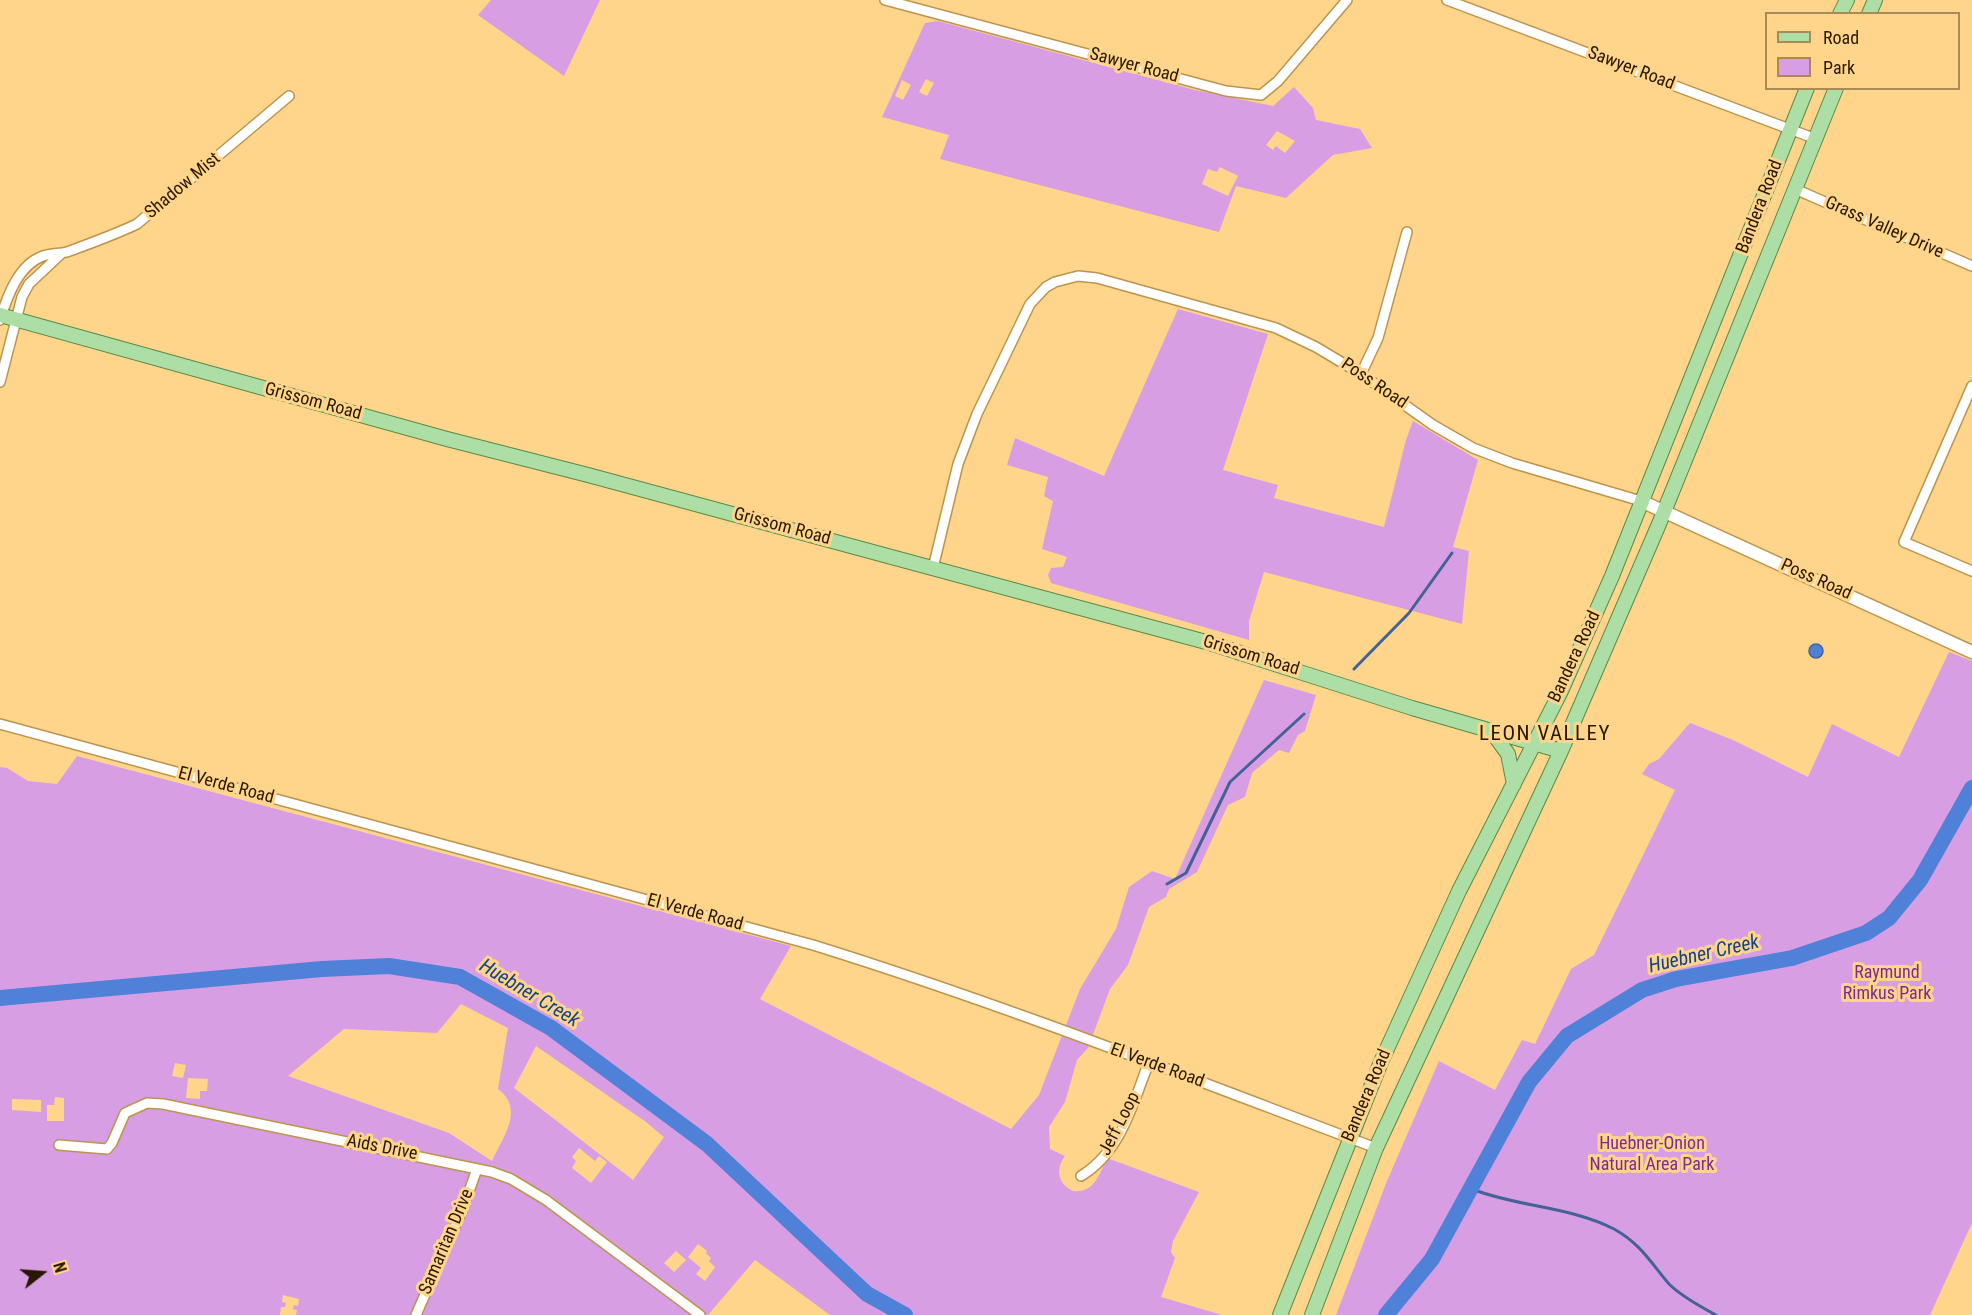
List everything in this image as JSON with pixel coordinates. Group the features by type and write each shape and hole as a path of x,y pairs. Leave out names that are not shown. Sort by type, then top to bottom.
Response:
{"main road":[{"name":"Bandera Road","path":"1280,1315 1349,1138 1459,891 1534,743 1612,576 1807,90"},
{"name":"Bandera Road","path":"1312,1315 1376,1148 1561,751 1665,512 1835,90"},
{"name":"Grissom Road","path":"0,317 457,442 568,469 1214,644 1561,751"},
{"path":"1711,329 1736,339"},
{"path":"1490,730 1508,754 1514,784"}],"street":[{"name":"Sawyer Road","path":"885,0 1226,91 1261,95 1278,81 1347,0"},
{"name":"Sawyer Road","path":"1447,0 1816,139"},
{"name":"Shadow Mist","path":"0,317 10,290 20,275 44,255 62,253 137,224 289,96"},
{"name":"Grass Valley Drive","path":"1796,189 1972,267"},
{"path":"1361,374 1378,338 1407,231"},
{"name":"Shadow Mist","path":"0,382 22,297 29,284 62,253"},
{"name":"Poss Road","path":"933,568 958,464 977,414 1030,304 1046,287 1055,282 1078,276 1097,278 1276,328 1316,346 1361,374 1433,425 1473,448 1512,463 1641,501 1972,652"},
{"path":"1972,386 1904,542 1972,571"},
{"name":"El Verde Road","path":"0,724 813,945 890,969 1149,1062 1376,1148"},
{"name":"Jeff Loop","path":"1081,1176 1098,1166 1106,1157 1124,1125 1149,1062"},
{"name":"Aids Drive","path":"60,1145 107,1149 125,1113 147,1103 163,1104 477,1169 511,1179 546,1200 700,1315"},
{"name":"Samaritan Drive","path":"416,1315 477,1169"}],"green space":[{"path":"491,0 600,0 564,76 478,15"},
{"path":"938,21 1195,90 1273,106 1294,87 1313,108 1316,120 1360,129 1372,148 1333,155 1286,198 1236,186 1219,232 940,159 949,135 882,117 925,23","holes":["926,79 934,83 927,96 919,92","902,80 911,85 903,100 895,96","1277,131 1295,141 1285,153 1276,146 1273,150 1266,145","1220,167 1238,176 1228,196 1202,184 1208,169 1217,172"]},
{"path":"1178,309 1268,334 1223,470 1278,485 1274,498 1384,527 1413,421 1478,460 1453,547 1469,551 1462,624 1264,572 1249,621 1249,640 1051,583 1048,575 1051,568 1063,567 1067,557 1042,549 1053,501 1044,496 1048,477 1007,465 1015,438 1104,476"},
{"path":"1949,652 1972,661 1972,1223 1930,1315 1336,1315 1387,1181 1439,1061 1495,1090 1522,1040 1535,1044 1571,969 1594,955 1675,790 1642,774 1649,764 1659,759 1690,723 1733,740 1808,777 1832,724 1899,757"},
{"path":"1264,680 1316,695 1305,731 1298,735 1289,753 1279,750 1252,773 1245,797 1228,805 1197,872 1169,889 1166,897 1149,907 1128,965 1110,989 1088,1048 1077,1060 1065,1102 1049,1127 1050,1149 1065,1156 1059,1171 1061,1180 1073,1191 1080,1191 1091,1186 1099,1176 1107,1158 1199,1192 1173,1241 1171,1252 1175,1258 1161,1297 1222,1315 830,1315 755,1260 708,1315 296,1315 297,1310 293,1309 294,1305 298,1306 299,1299 283,1295 282,1302 286,1303 285,1307 281,1307 280,1315 0,1315 0,767 7,768 28,781 57,784 77,756 791,946 760,999 1011,1129 1039,1095 1080,989 1116,929 1129,887 1152,871 1175,879","holes":["461,1004 508,1028 498,1089 506,1097 511,1114 506,1133 492,1161 449,1133 288,1076 344,1029 437,1033","536,1046 664,1137 633,1180 514,1088","175,1063 186,1065 183,1078 172,1076","188,1078 208,1079 207,1091 200,1091 200,1099 186,1098","55,1097 64,1098 64,1121 47,1121 47,1105 54,1105","12,1099 41,1100 41,1112 12,1110","579,1148 595,1161 599,1156 607,1162 591,1183 572,1168 576,1161 572,1157","698,1244 707,1251 706,1253 711,1258 709,1261 715,1267 705,1281 696,1274 701,1268 688,1257","676,1251 686,1260 674,1272 664,1263"]}],"water":[{"path":"1816,644 1821,646 1823,651 1821,656 1816,658 1811,656 1809,651 1811,646"}],"waterway":[{"path":"1354,669 1409,613 1452,553"},
{"path":"1167,884 1186,873 1230,782 1304,714"},
{"name":"Huebner Creek","path":"1386,1315 1432,1259 1529,1082 1567,1036 1642,990 1676,979 1792,958 1866,933 1889,918 1920,880 1972,788"},
{"name":"Huebner Creek","path":"0,998 322,969 389,966 460,977 551,1028 707,1144 867,1294 905,1315"},
{"path":"1472,1189 1507,1200 1597,1221 1614,1229 1639,1247 1669,1284 1691,1301 1716,1315"}],"district":[{"name":"LEON VALLEY","path":"1545,735"}],"park label":[{"name":"Raymund Rimkus Park","path":"1887,983"},
{"name":"Huebner-Onion Natural Area Park","path":"1652,1154"}]}
